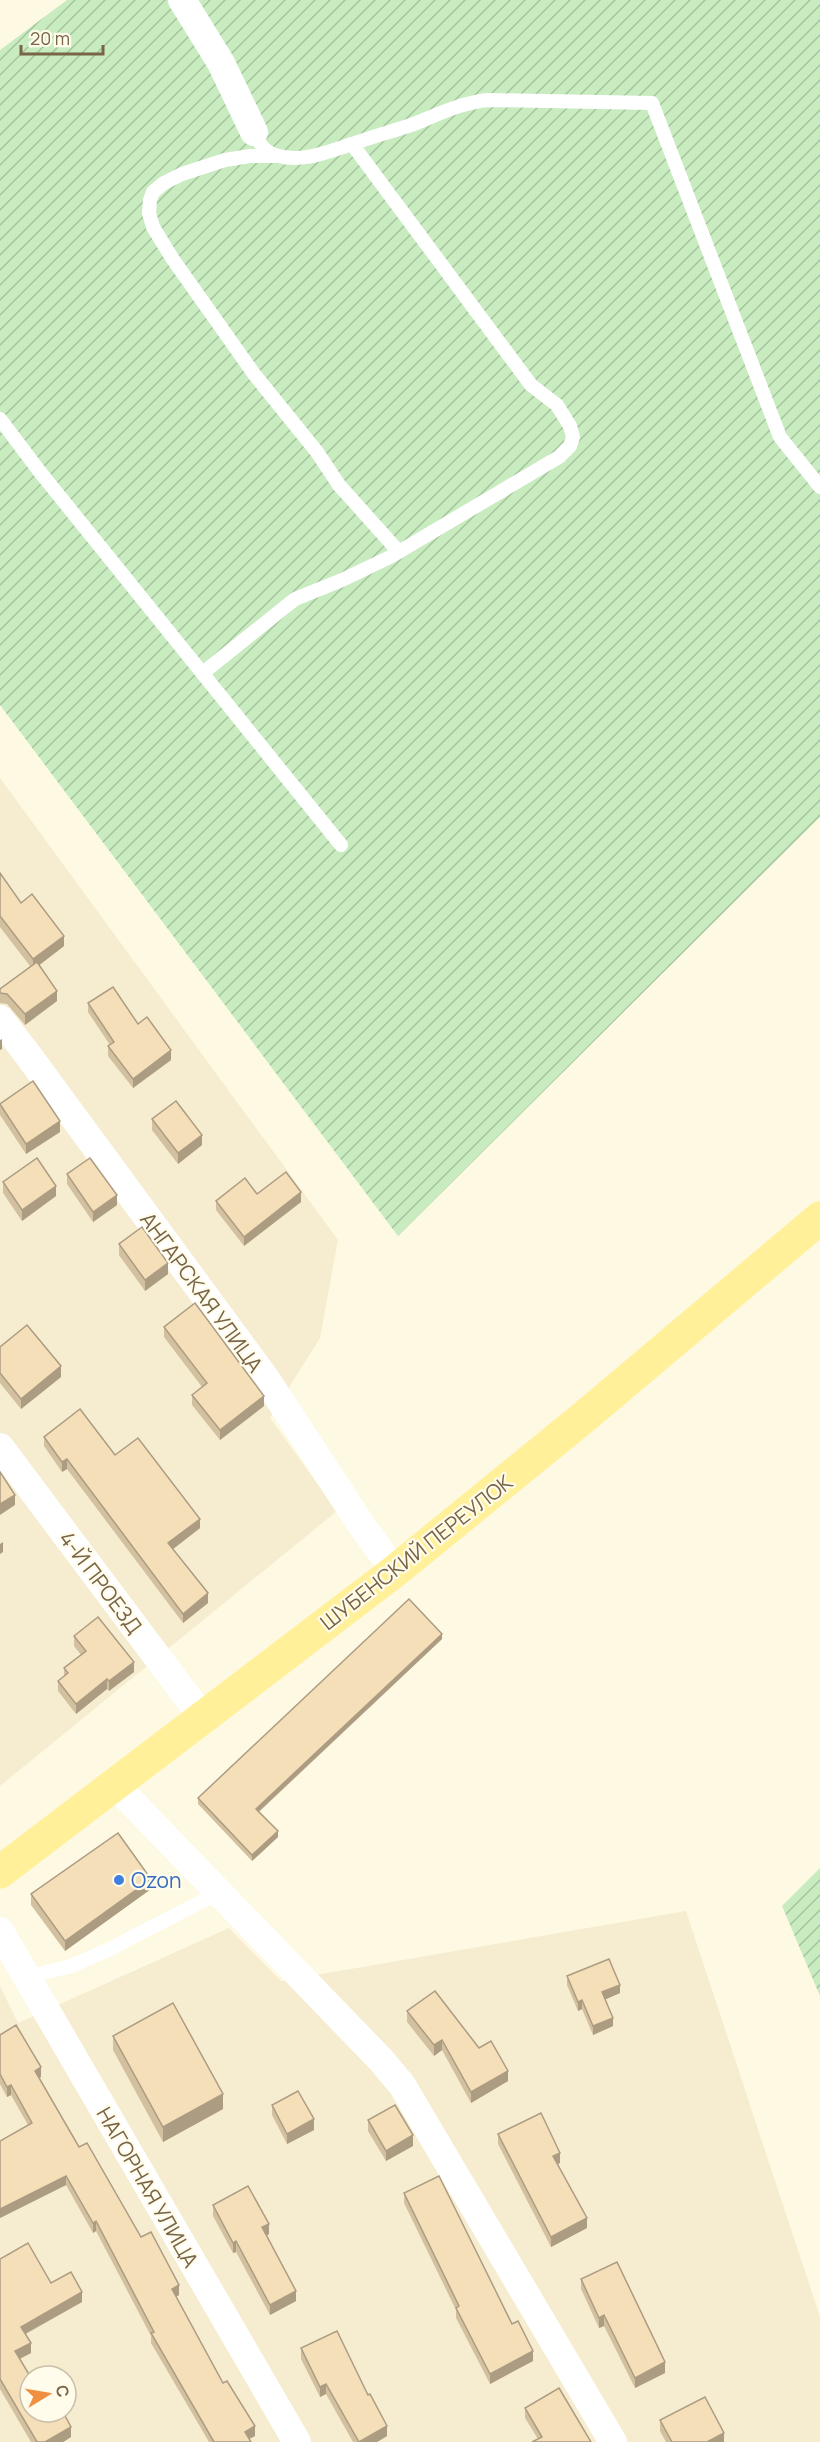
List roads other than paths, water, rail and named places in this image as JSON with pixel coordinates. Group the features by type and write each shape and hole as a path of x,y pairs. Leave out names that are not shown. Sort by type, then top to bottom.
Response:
{"main road":[{"name":"ШУБЕНСКИЙ ПЕРЕУЛОК","path":"0,1872 395,1571 584,1417 820,1218"}],"street":[{"path":"182,0 220,63 254,132"},
{"name":"АНГАРСКАЯ УЛИЦА","path":"0,1020 26,1051 266,1379 362,1526 395,1571"},
{"name":"4-Й ПРОЕЗД","path":"0,1447 203,1718"},
{"path":"115,1785 381,2060 402,2085 613,2442"},
{"name":"НАГОРНАЯ УЛИЦА","path":"0,1931 297,2442"}],"lane":[{"path":"399,552 339,486 288,415 254,374 172,258 153,227 149,213 153,192 164,183 182,174 225,160 250,156 308,156 415,123 457,105 478,101 652,103 780,437 820,487"},
{"path":"254,132 261,147 278,156"},
{"path":"204,672 295,599 342,580 399,552 550,464 570,446 573,437 564,414 557,405 531,386 352,144"},
{"path":"0,419 40,472 204,672 341,845"},
{"path":"26,1977 71,1966 99,1954 218,1893"}],"place":[{"name":"Ozon","path":"119,1880"}]}
